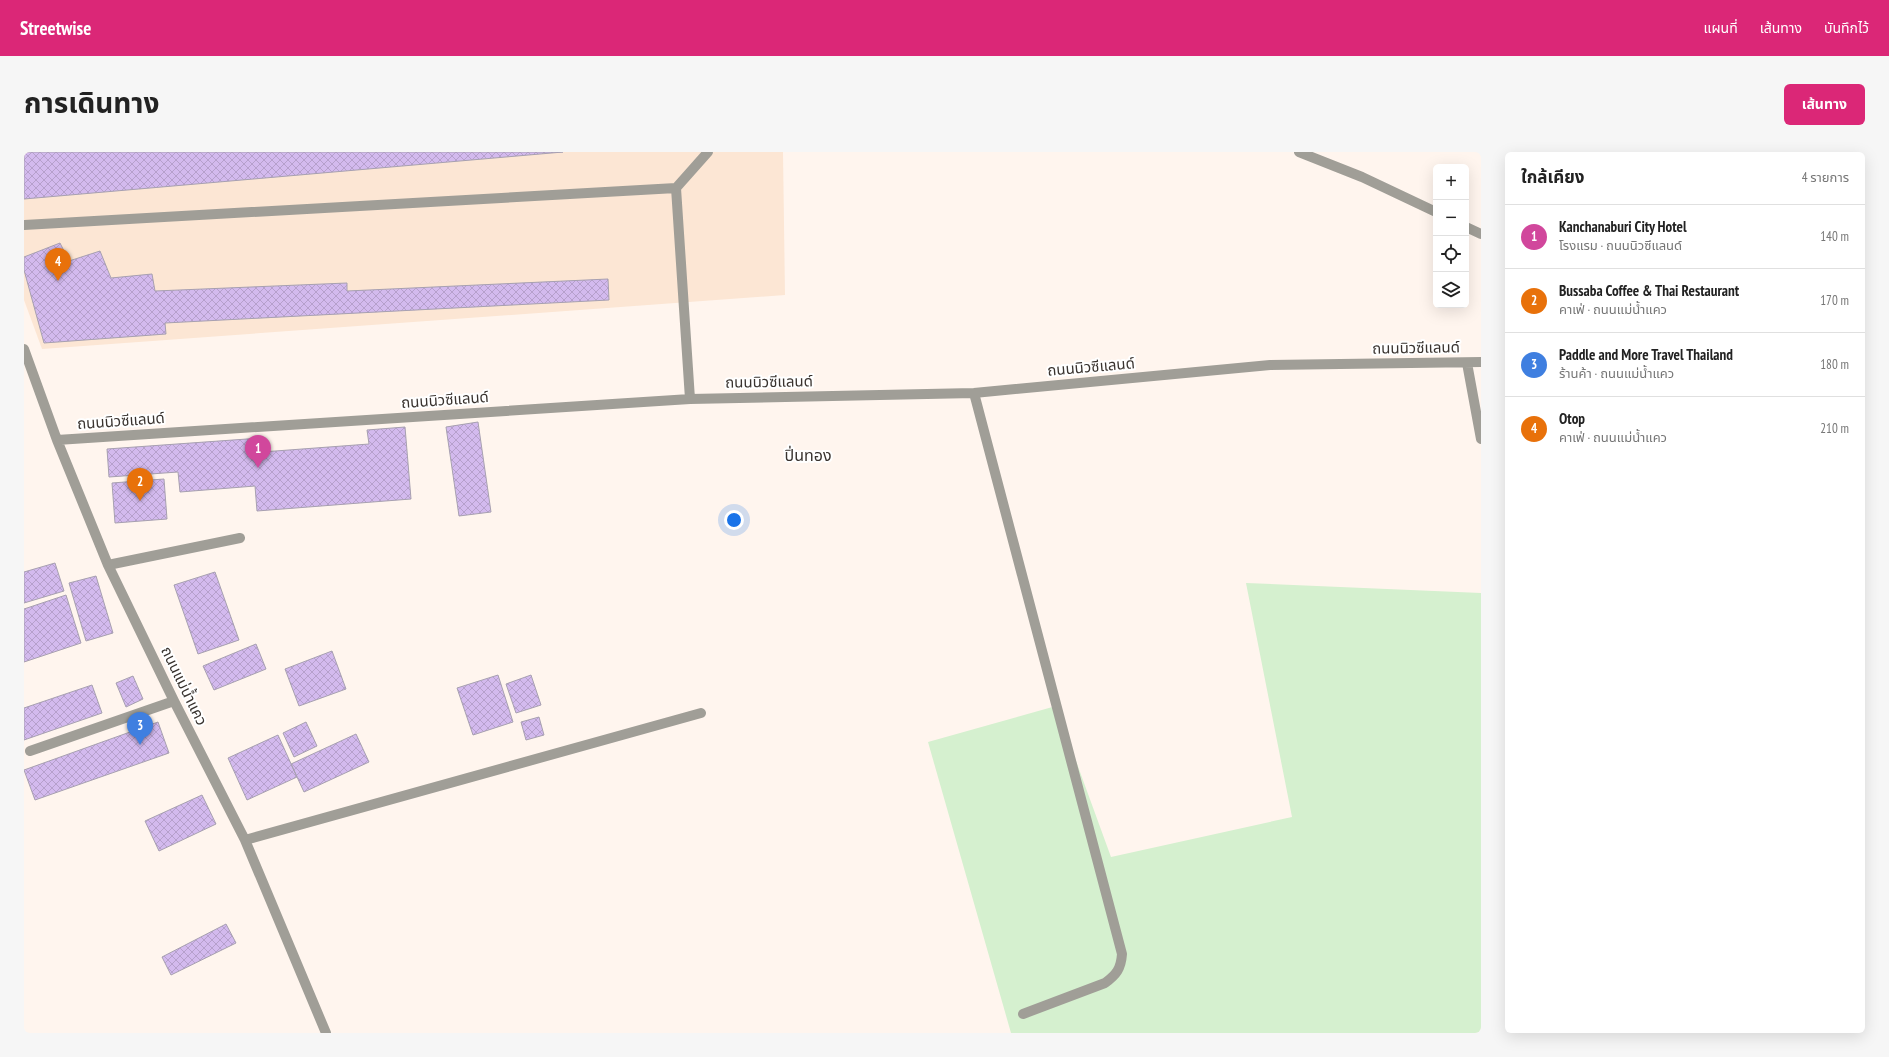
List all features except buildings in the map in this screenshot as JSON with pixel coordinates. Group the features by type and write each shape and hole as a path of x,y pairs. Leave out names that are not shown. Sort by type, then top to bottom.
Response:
{"street":[{"path":"24,225 676,188 708,152"},
{"path":"1299,152 1362,177 1433,211"},
{"path":"676,188 690,399"},
{"path":"1469,228 1481,234"},
{"name":"ถนนแม่น้ำแคว","path":"24,349 58,440 108,565 174,701 245,840 326,1033"},
{"path":"1467,362 1481,439"},
{"name":"ถนนนิวซีแลนด์","path":"58,440 690,399 974,393 1270,365 1481,362"},
{"path":"974,393 1122,954 1121,966 1115,976 1105,983 1023,1014"},
{"path":"108,565 240,538"},
{"path":"30,751 174,701"},
{"path":"245,840 702,713"}],"shaded area":[{"path":"24,152 783,152 785,295 42,349 24,300"}],"green space":[{"path":"1246,583 1481,593 1481,1033 1011,1033 928,742 1056,706 1111,857 1292,817"}],"place":[{"name":"Otop","path":"58,281"},
{"name":"Kanchanaburi City Hotel","path":"258,468"},
{"name":"Bussaba Coffee & Thai Restaurant","path":"140,501"},
{"name":"Paddle and More Travel Thailand","path":"140,745"}],"district":[{"name":"ปิ่นทอง","path":"808,455"}]}
